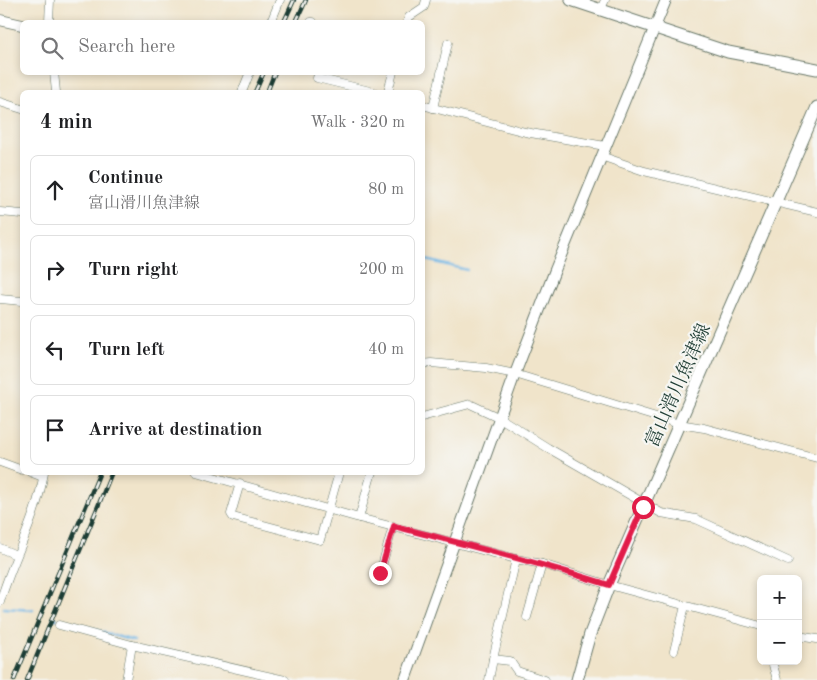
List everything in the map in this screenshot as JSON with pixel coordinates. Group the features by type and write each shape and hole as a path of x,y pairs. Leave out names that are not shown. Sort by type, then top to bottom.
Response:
{"main road":[{"path":"571,0 603,5 674,35 728,52 817,69"},
{"name":"富山滑川魚津線","path":"577,680 590,634 609,585 817,107"}],"street":[{"path":"49,20 50,0"},
{"path":"272,20 280,0"},
{"path":"408,20 409,17 424,7 426,0"},
{"path":"405,680 515,374 605,146 666,0"},
{"path":"0,20 20,25"},
{"path":"433,108 448,43"},
{"path":"54,75 56,90"},
{"path":"243,90 249,75"},
{"path":"318,75 317,78 366,90"},
{"path":"388,90 392,75"},
{"path":"0,102 20,107"},
{"path":"425,106 526,132 605,146"},
{"path":"601,156 644,171 817,212"},
{"path":"0,212 20,214"},
{"path":"0,299 20,301"},
{"path":"425,364 486,368 515,374 679,424 704,428 817,458"},
{"path":"425,416 470,404 500,418 661,513 696,520 788,561"},
{"path":"0,462 20,469"},
{"path":"0,602 8,576 27,534 38,502 43,475"},
{"path":"207,475 359,518 542,564 609,585 757,625"},
{"path":"359,518 371,475"},
{"path":"240,484 231,514 233,517 320,540 338,476"},
{"path":"380,573 394,526"},
{"path":"0,548 16,555"},
{"path":"489,680 516,559"},
{"path":"527,617 542,564"},
{"path":"674,650 685,606"},
{"path":"59,625 132,645 285,680"},
{"path":"802,637 817,639"},
{"path":"126,680 132,645"},
{"path":"493,658 510,661 517,671 545,680"},
{"path":"773,665 777,680"}],"waterway":[{"path":"425,260 467,270"},
{"path":"4,608 33,610"},
{"path":"53,618 57,619"},
{"path":"65,622 134,641"}],"railway":[{"path":"285,20 294,0"},
{"path":"297,20 306,0"},
{"path":"256,90 263,75"},
{"path":"268,90 274,75"},
{"path":"14,680 99,475"},
{"path":"27,680 111,475"}],"route":[{"path":"380,573 394,526 516,559 542,564 609,585 643,507"}]}
